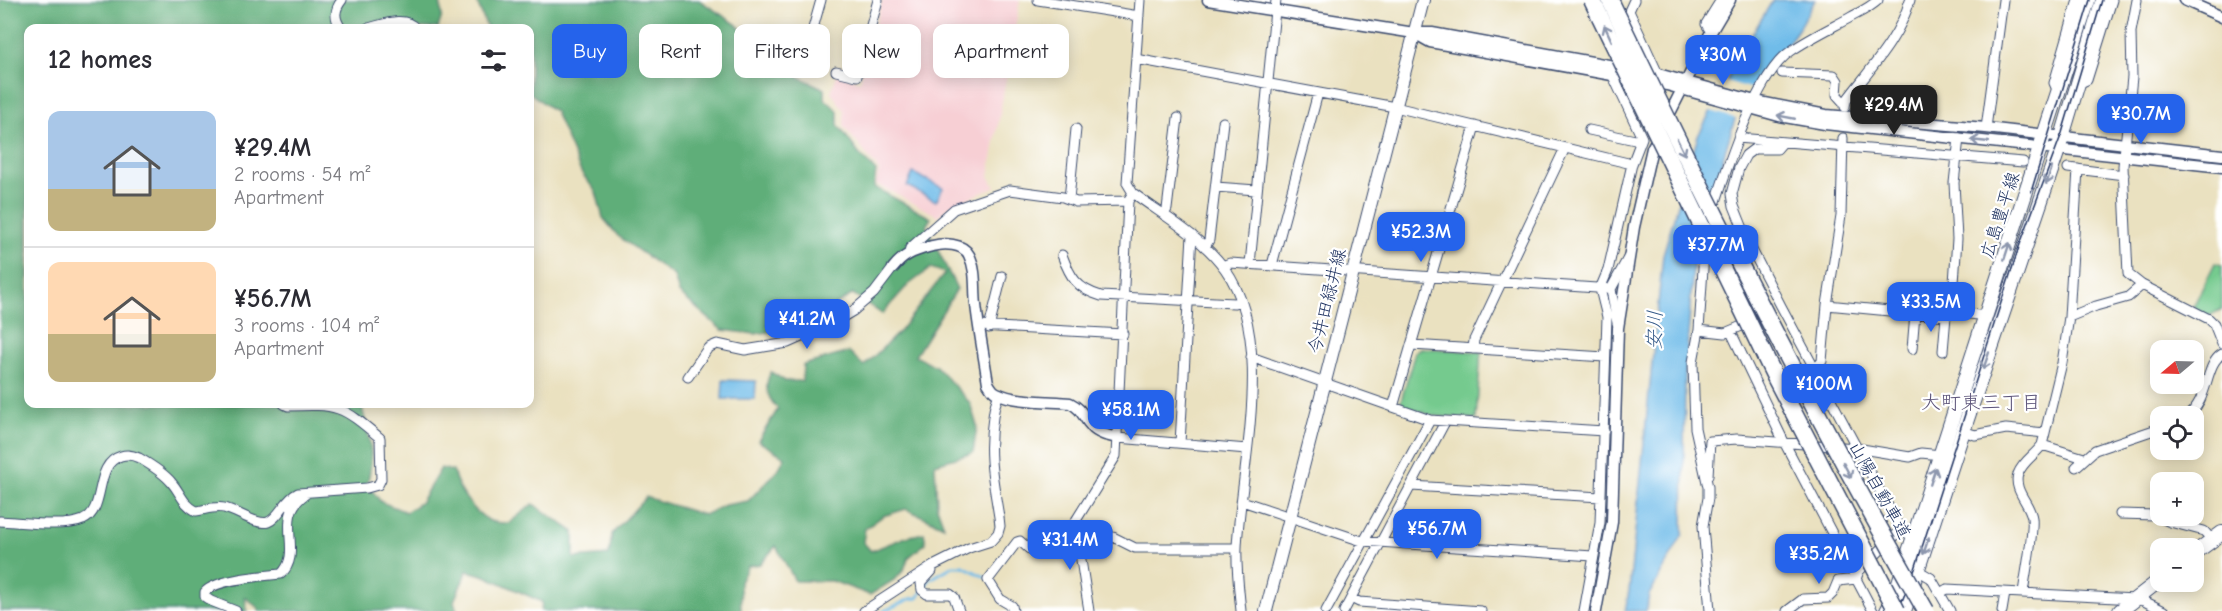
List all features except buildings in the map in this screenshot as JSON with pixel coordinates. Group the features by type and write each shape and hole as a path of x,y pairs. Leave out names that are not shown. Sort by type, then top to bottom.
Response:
{"highway":[{"path":"1592,0 1776,380 1897,611"},
{"name":"山陽自動車道","path":"1610,0 1728,244 1793,370 1926,611"}],"main road":[{"name":"今井田緑井線","path":"1266,611 1423,0"},
{"name":"広島豊平線","path":"1887,611 1894,598 1907,534 1941,454 2042,141 2056,88 2088,0"},
{"name":"広島豊平線","path":"1905,611 1963,430 2084,80 2103,0"},
{"path":"2204,546 2217,537"},
{"path":"2120,611 2150,588"}],"street":[{"path":"338,24 335,10 342,0"},
{"path":"814,24 821,0"},
{"path":"836,71 857,76 878,0"},
{"path":"1038,0 1139,16"},
{"path":"1013,611 1012,606 1000,599 988,580 1017,542 1020,541 1032,549 1054,537 1072,532 1116,456 1131,197 1127,183 1140,0"},
{"path":"1209,0 1275,5 1414,33 1432,33 1687,86 1752,104 1826,115 1986,128 2125,157 2222,167"},
{"path":"1635,0 1629,12 1658,74"},
{"path":"1711,32 1706,24 1721,0"},
{"path":"1596,611 1612,522 1618,328 1629,255 1652,148 1687,86 1711,32 1730,0"},
{"path":"1708,487 1695,428 1693,362 1699,330 1705,240 1724,176 1752,104 1766,78 1787,53 1878,0"},
{"path":"1782,73 1834,75 1838,81 1837,95 1845,105 1897,33 1910,0"},
{"path":"1986,128 2003,0"},
{"path":"2056,88 2078,0"},
{"path":"2084,80 2112,0"},
{"path":"2137,0 2131,32 2132,77 2124,175 2128,274 2142,285 2209,319 2214,324 2222,345"},
{"path":"2184,0 2222,16"},
{"path":"1250,264 1275,5"},
{"path":"387,24 401,21 412,24"},
{"path":"1136,59 1395,107 1632,164"},
{"path":"1611,70 1658,74 1687,86"},
{"path":"1584,611 1600,523 1606,317 1600,289 1608,270 1632,164 1642,138 1611,70"},
{"path":"1272,265 1318,93"},
{"path":"1752,104 1779,116 1825,124 1959,138 2042,141"},
{"path":"1164,215 1167,209 1178,118"},
{"path":"1205,247 1209,240 1223,122"},
{"path":"1394,407 1475,126"},
{"path":"1069,200 1076,129"},
{"path":"1589,130 1635,141 1642,138"},
{"path":"1738,138 1783,142 1843,142 2024,162"},
{"path":"1943,351 1957,239 1954,183 1959,138"},
{"path":"1783,142 1778,149 1754,149 1746,155 1739,168 1732,194 1734,206 1750,246 1780,306 1856,448 1907,534 1859,571 1856,579"},
{"path":"1815,369 1822,361 1827,305 1841,216 1843,142"},
{"path":"2060,144 2126,145 2222,155"},
{"path":"1473,349 1474,340 1565,148"},
{"path":"2023,593 2032,517 2018,484 2018,476 2026,460 2042,445 2062,363 2068,317 2073,168 2124,175"},
{"path":"1216,187 1256,190"},
{"path":"909,254 910,248 954,208 1010,190 1076,202 1131,197 1164,215 1192,235 1223,266 1240,302 1246,322 1251,357 1252,391 1237,548 1241,611"},
{"path":"1180,443 1192,235"},
{"path":"688,377 708,348 717,344 745,350 789,343 833,323 853,311 874,293 903,256 935,245 949,244 962,247 969,254 984,327 988,382 992,390 999,394 1070,403 1078,407 1090,426 1097,432 1118,438 1246,449"},
{"path":"1062,255 1074,281 1093,294 1187,301 1240,302"},
{"path":"1618,328 1611,289 1629,255"},
{"path":"1223,266 1230,263 1272,265 1611,289"},
{"path":"984,327 1002,276"},
{"path":"2068,317 2128,297 2142,285"},
{"path":"1827,305 1900,312"},
{"path":"1699,330 1731,332 1780,306"},
{"path":"1912,349 1915,313 1987,316"},
{"path":"984,327 1123,334"},
{"path":"1731,332 1784,442 1874,611"},
{"path":"1412,345 1605,357"},
{"path":"2196,406 2206,391 2212,363 2222,354"},
{"path":"1251,357 1430,420 1604,431"},
{"path":"864,611 950,556 991,541 998,534 999,516 989,456 994,410 999,394"},
{"path":"0,521 70,523 85,520 93,513 106,468 114,458 126,455 137,457 162,473 173,484 185,505 196,511 222,507 260,523 268,522 275,518 289,497 298,493 367,488 378,484 381,479 380,438 354,416 339,408"},
{"path":"1326,611 1362,541 1430,420"},
{"path":"1344,611 1445,422"},
{"path":"1963,430 1975,435 2006,429 2045,433"},
{"path":"2076,467 2096,450 2150,431"},
{"path":"1710,611 1703,526 1710,441 1737,439 1856,448 1910,458 1921,453 1941,454"},
{"path":"2042,445 2084,458"},
{"path":"1411,486 1601,497"},
{"path":"236,611 211,602 205,597 205,592 209,587 242,579 281,574 290,558 291,509 297,500 309,492"},
{"path":"1242,501 1362,541 1593,556"},
{"path":"2120,514 2154,515 2217,537"},
{"path":"1076,525 1113,537 1135,548 1237,548"},
{"path":"1076,525 1089,611"},
{"path":"950,556 927,575 921,583 922,590 927,594 950,594 954,597 959,611"},
{"path":"1918,571 1931,578 1950,611"},
{"path":"1787,611 1803,599 1828,598 1838,581 1856,579"},
{"path":"1940,593 1947,589 2135,599 2164,611"},
{"path":"2002,611 2005,592"},
{"path":"1351,598 1359,602 1480,611"}],"shaded area":[{"path":"882,0 1020,0 1016,24 933,24 933,78 1006,78 989,176 995,187 950,206 938,216 876,184 879,170 844,127 844,111 831,92 837,74 842,76 842,78 860,81 861,78 921,78 921,24 875,24"}],"green space":[{"path":"0,0 440,0 442,16 439,24 24,24 24,408 362,408 371,454 367,484 381,502 406,512 420,503 441,468 453,471 467,499 477,512 490,521 509,523 533,504 574,532 574,558 609,555 612,534 646,497 704,515 725,505 748,501 778,470 785,457 758,441 778,409 767,392 767,382 771,372 785,381 802,381 803,365 849,352 864,366 899,332 945,273 931,268 907,286 882,314 853,294 811,321 781,330 755,334 722,330 679,293 674,276 618,236 603,218 596,192 581,172 555,112 534,96 534,24 485,24 476,0 699,0 736,24 734,24 734,78 801,78 825,89 825,99 838,111 838,125 859,154 876,171 874,187 931,218 926,226 957,289 915,356 936,366 970,403 977,426 973,453 935,464 937,507 944,526 906,509 883,516 865,529 863,542 871,551 906,537 924,533 926,543 908,558 904,570 894,580 870,595 832,581 795,581 776,546 760,564 748,566 740,582 741,611 541,611 542,602 483,575 467,571 454,601 457,611 258,611 259,609 245,597 247,611 0,611"},
{"path":"2215,263 2222,265 2222,309 2209,316 2193,307"},
{"path":"1421,348 1481,352 1476,419 1433,416 1402,405 1401,401 1415,352"}],"water":[{"path":"1773,0 1815,0 1801,25 1735,119 1694,253 1685,378 1683,534 1649,595 1646,611 1625,611 1629,591 1663,255 1698,136 1743,49"},
{"path":"913,173 943,188 936,201 907,186"},
{"path":"723,380 756,381 755,399 722,399"}],"pier":[{"path":"1723,80 1749,88 1760,86 1738,119 1708,110"}],"waterway":[{"path":"884,611 910,599 918,598 929,580 953,566 963,566 985,577"}],"tram line":[{"path":"2031,192 2090,0"},
{"path":"1898,611 1915,569 2019,247 2062,133 2102,0"}],"district":[{"name":"大町東三丁目","path":"1981,402"}],"water label":[{"name":"安川","path":"1654,330"}]}
